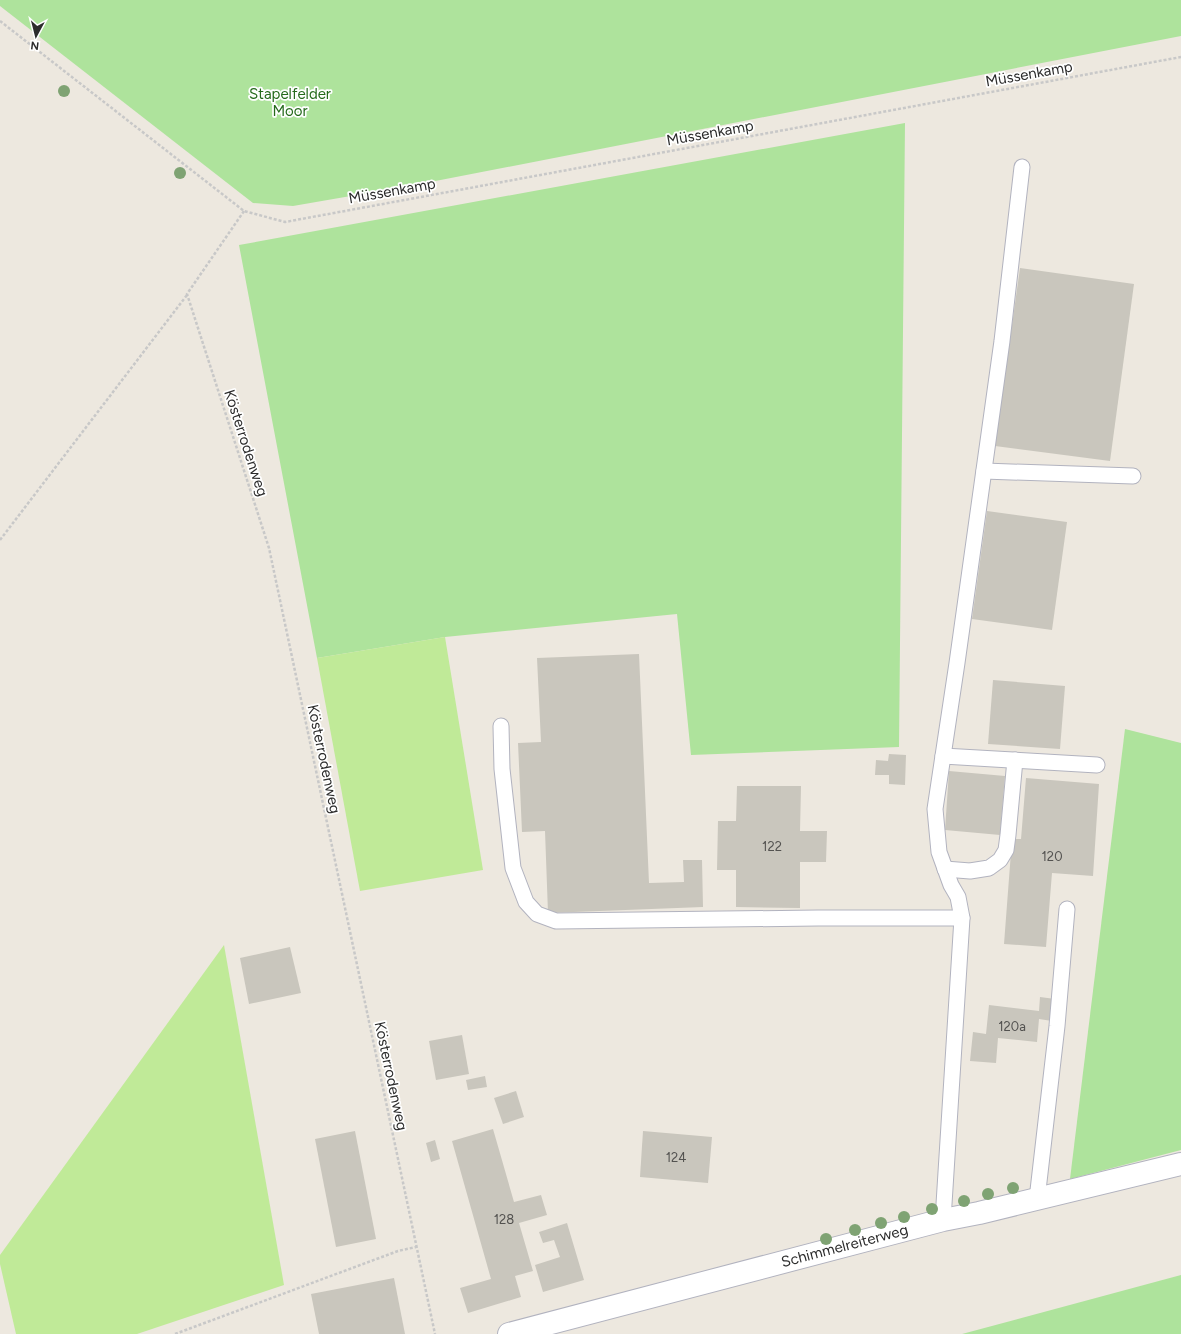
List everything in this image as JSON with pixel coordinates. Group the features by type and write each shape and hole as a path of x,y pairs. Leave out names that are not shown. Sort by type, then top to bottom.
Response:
{"street":[{"name":"Schimmelreiterweg","path":"510,1334 943,1220 980,1213 1181,1164"}],"lane":[{"path":"943,1220 962,918 958,897 951,885 939,852 935,809 1002,341 1022,167"},
{"path":"984,471 1133,476"},
{"path":"501,726 502,769 513,868 526,902 537,914 556,921 962,918"},
{"path":"943,756 1097,765"},
{"path":"945,869 970,871 977,870 989,868 1000,860 1006,850 1014,760"},
{"path":"1037,1199 1057,1026 1067,909"}],"path":[{"path":"0,21 244,211 187,294 0,540"},
{"name":"Müssenkamp","path":"244,211 285,222 1181,57"},
{"name":"Kösterrodenweg","path":"187,294 269,548 435,1334"},
{"path":"175,1334 398,1250 416,1247"}],"green space":[{"name":"Stapelfelder Moor","path":"0,0 1181,0 1181,36 420,184 293,206 253,203 0,6"},
{"path":"905,123 899,747 691,755 677,614 445,637 317,658 239,245"},
{"path":"445,637 483,870 360,891 317,658"},
{"path":"1125,729 1181,743 1181,1150 1070,1179"},
{"path":"224,945 284,1285 137,1334 16,1334 0,1264 0,1255"},
{"path":"1181,1275 1181,1334 962,1334"}],"building":[{"path":"1020,268 1134,284 1110,461 995,446"},
{"path":"987,511 1067,522 1052,630 972,619"},
{"path":"639,654 649,883 684,882 683,860 702,860 703,907 548,913 545,831 522,832 518,743 541,742 537,658"},
{"path":"993,680 1065,686 1060,749 988,744"},
{"path":"889,754 906,755 905,785 889,784 889,775 875,775 876,760 888,761"},
{"path":"949,771 1005,776 1000,835 945,830"},
{"path":"1026,778 1099,784 1093,876 1052,873 1046,947 1004,944 1012,839 1021,839"},
{"path":"737,786 801,786 800,831 827,831 826,862 800,862 800,908 736,907 736,870 717,870 718,821 736,821"},
{"path":"290,947 301,993 249,1004 240,958"},
{"path":"1040,997 1055,999 1052,1021 1039,1019 1037,1042 998,1038 996,1063 970,1061 973,1032 986,1034 989,1005 1039,1011"},
{"path":"462,1035 469,1074 436,1080 429,1041"},
{"path":"485,1076 487,1087 468,1090 466,1080"},
{"path":"516,1091 524,1117 503,1124 494,1098"},
{"path":"493,1129 514,1202 541,1195 547,1215 519,1223 533,1271 515,1276 521,1297 468,1313 460,1288 491,1279 452,1141"},
{"path":"355,1131 376,1239 336,1247 315,1139"},
{"path":"643,1131 712,1137 708,1183 640,1177"},
{"path":"435,1140 440,1159 431,1162 426,1143"},
{"path":"567,1223 584,1280 543,1292 535,1265 560,1257 554,1240 543,1243 539,1232"},
{"path":"394,1278 405,1334 319,1334 311,1294"}]}
